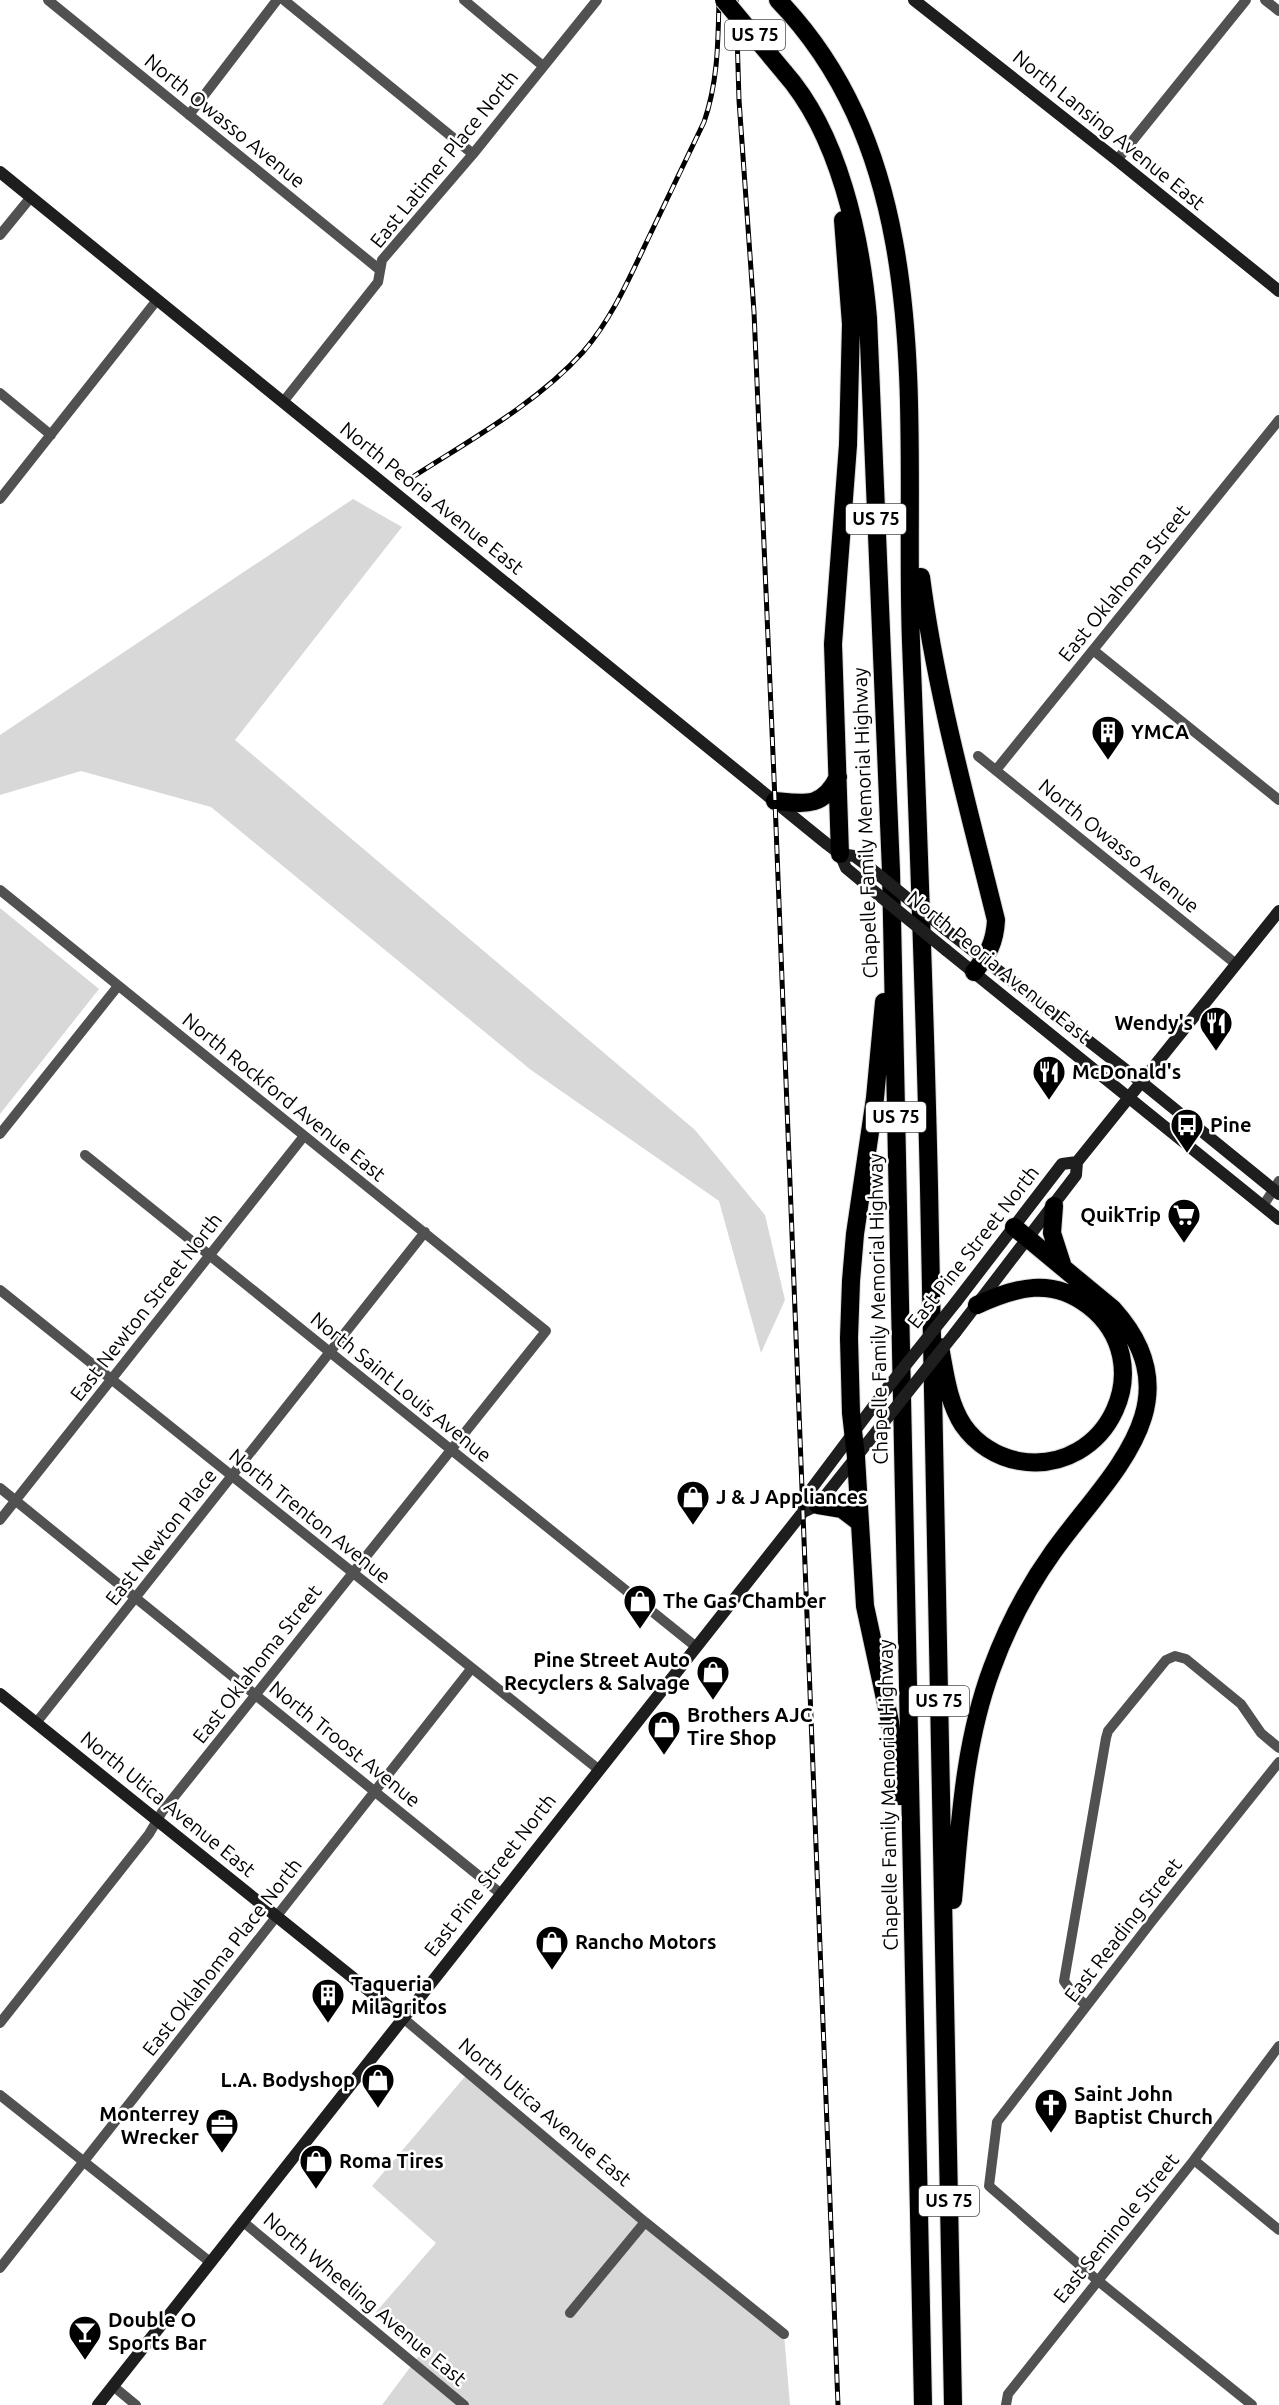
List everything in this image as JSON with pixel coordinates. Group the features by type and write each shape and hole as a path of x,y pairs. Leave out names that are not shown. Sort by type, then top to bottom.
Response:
{"highway":[{"name":"Chapelle Family Memorial Highway","path":"724,0 800,90 819,126 838,171 859,244 868,318 892,916 922,2405"},
{"name":"US 75","path":"780,2 818,48 854,114 870,151 891,224 903,302 912,510 911,634 925,1000 952,2405"},
{"path":"838,171 850,287 851,324 848,445 833,644 840,854"},
{"path":"912,510 933,654 956,760 996,920 990,952 979,966"},
{"path":"775,801 804,804 817,801 832,789 838,777"},
{"path":"892,916 875,1098 855,1234 849,1338 852,1431 856,1457 865,1606 890,1722 912,1890"},
{"path":"1054,1206 1051,1228 1062,1266"},
{"path":"945,1997 963,1789 984,1690 1003,1641 1027,1593 1068,1532 1126,1457 1139,1431 1145,1408 1146,1371 1134,1334 1113,1309 1014,1227"},
{"path":"931,1307 951,1398 963,1424 979,1443 1012,1460 1040,1463 1065,1458 1088,1444 1106,1427 1112,1417 1123,1385 1119,1348 1103,1319 1078,1299 1056,1289 1012,1290 977,1305"},
{"path":"810,1509 842,1509 859,1522"}],"main road":[{"name":"North Lansing Avenue East","path":"914,0 1279,291"},
{"name":"North Peoria Avenue East","path":"0,172 840,854 846,868 946,950 979,966 1140,1082 1277,1188"},
{"name":"North Peoria Avenue East","path":"840,854 854,856 945,929 979,966 1127,1097 1279,1219"},
{"name":"East Pine Street North","path":"98,2405 695,1646 856,1457 955,1333 1054,1206 1076,1175 1077,1162 1127,1097 1279,911"},
{"name":"East Pine Street North","path":"810,1509 806,1496 852,1431 956,1302 1062,1164 1077,1162"},
{"name":"North Utica Avenue East","path":"0,1694 403,2018"}],"street":[{"name":"North Owasso Avenue","path":"48,0 380,270"},
{"path":"189,115 277,0"},
{"path":"284,0 473,154"},
{"path":"464,0 543,66"},
{"name":"East Latimer Place North","path":"283,402 378,282 382,260 473,154 597,0"},
{"path":"1117,160 1246,0"},
{"path":"1265,0 1279,11"},
{"path":"0,235 31,197"},
{"path":"0,499 157,300"},
{"path":"0,393 51,435"},
{"name":"East Oklahoma Street","path":"996,770 1279,420"},
{"path":"1093,650 1279,800"},
{"name":"North Owasso Avenue","path":"978,756 1236,964"},
{"name":"North Rockford Avenue East","path":"0,890 546,1331"},
{"path":"0,1134 118,987"},
{"name":"East Newton Street North","path":"0,1520 304,1136"},
{"name":"North Saint Louis Avenue","path":"85,1155 695,1646"},
{"path":"1263,1206 1277,1188"},
{"name":"East Newton Place","path":"36,1723 425,1232"},
{"name":"North Trenton Avenue","path":"0,1290 598,1770"},
{"name":"East Oklahoma Street","path":"0,2024 255,1696 546,1331"},
{"name":"North Troost Avenue","path":"0,1488 500,1893"},
{"path":"1086,2005 1064,1982 1108,1731 1166,1660 1179,1656 1186,1659 1241,1704 1261,1733 1279,1748"},
{"name":"East Oklahoma Place North","path":"0,2268 471,1669"},
{"name":"East Reading Street","path":"1097,2280 989,2186 998,2122 1086,2005 1279,1762"},
{"name":"North Utica Avenue East","path":"403,2018 645,2222 784,2334"},
{"name":"East Seminole Street","path":"1006,2405 1008,2394 1194,2160 1279,2046"},
{"path":"0,2095 210,2262"},
{"path":"1194,2160 1279,2230"},
{"name":"North Wheeling Avenue East","path":"242,2221 464,2405"},
{"path":"570,2313 645,2222"},
{"path":"1097,2280 1252,2405"},
{"path":"113,2386 136,2405"}],"shaded area":[{"path":"353,499 402,527 235,740 695,1130 765,1215 785,1300 761,1353 719,1201 531,1070 211,807 81,771 0,795 0,735"},
{"path":"0,908 99,989 0,1114"},
{"path":"468,2073 784,2334 790,2405 382,2405 423,2350 376,2312 436,2243 372,2186"}],"railway":[{"path":"411,478 502,420 545,388 583,352 611,313 704,122 715,77 719,0"},
{"path":"736,0 739,100 754,312 775,801 838,2405"}],"place":[{"name":"YMCA","path":"1108,761"},
{"name":"Wendy's","path":"1216,1052"},
{"name":"McDonald's","path":"1049,1101"},
{"name":"Pine","path":"1187,1154"},
{"name":"QuikTrip","path":"1184,1244"},
{"name":"J & J Appliances","path":"693,1526"},
{"name":"The Gas Chamber","path":"640,1630"},
{"name":"Pine Street Auto Recyclers & Salvage","path":"713,1701"},
{"name":"Brothers AJC Tire Shop","path":"664,1756"},
{"name":"Rancho Motors","path":"552,1971"},
{"name":"Taqueria Milagritos","path":"328,2024"},
{"name":"L.A. Bodyshop","path":"378,2109"},
{"name":"Saint John Baptist Church","path":"1051,2134"},
{"name":"Monterrey Wrecker","path":"222,2154"},
{"name":"Roma Tires","path":"316,2190"},
{"name":"Double O Sports Bar","path":"85,2361"}]}
